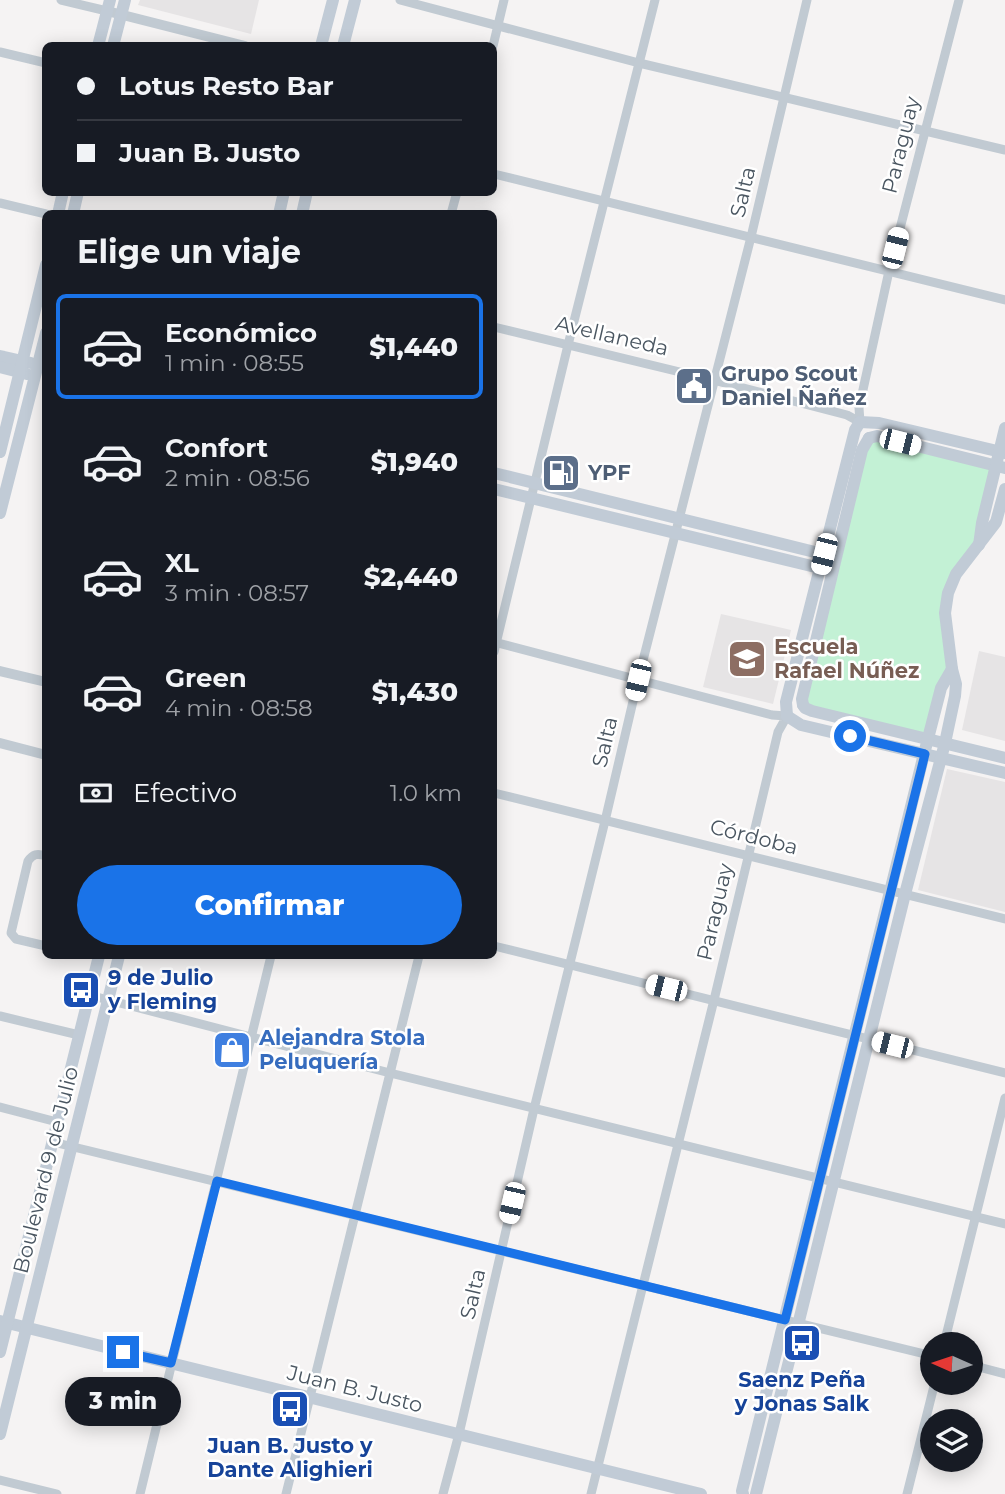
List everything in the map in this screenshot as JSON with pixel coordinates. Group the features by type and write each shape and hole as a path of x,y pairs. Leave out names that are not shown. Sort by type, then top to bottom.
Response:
{"main road":[{"path":"114,42 125,0"},
{"path":"322,42 333,0"},
{"path":"344,42 355,0"},
{"path":"99,42 108,5"},
{"path":"0,452 42,282"},
{"path":"0,356 41,371 0,513"},
{"path":"0,367 22,366"},
{"path":"860,422 869,438 877,436 1000,467"},
{"name":"Avellaneda","path":"860,422 879,423 1002,452"},
{"name":"Paraguay","path":"830,555 855,430 860,422"},
{"path":"978,545 1000,467 1005,428"},
{"name":"Paraguay","path":"786,716 786,702 862,450 869,438"},
{"path":"497,474 830,555"},
{"path":"756,1494 945,743 956,684 945,613 948,593 956,574 996,522 1005,489"},
{"path":"497,490 826,570"},
{"name":"Paraguay","path":"803,705 826,570"},
{"path":"743,1494 941,688 952,669"},
{"path":"1005,758 812,711 805,709 803,705 786,716 801,725 1005,773"},
{"name":"Boulevard 9 de Julio","path":"0,1352 4,1322 53,1142 89,995 95,959"},
{"name":"Boulevard 9 de Julio","path":"0,1434 117,959"},
{"name":"Juan B. Justo","path":"4,1322 701,1494"}],"street":[{"path":"61,0 108,5 121,14 230,42"},
{"path":"400,0 639,63 1005,150"},
{"path":"494,42 504,0"},
{"path":"497,634 654,0"},
{"name":"Salta","path":"443,1494 638,680 751,237 807,0"},
{"name":"Paraguay","path":"860,422 859,408 889,271 959,0"},
{"path":"0,52 42,62"},
{"path":"497,175 1005,300"},
{"path":"0,203 42,213"},
{"name":"Avellaneda","path":"497,328 713,380 847,415 860,422"},
{"path":"497,647 772,715 786,716"},
{"path":"0,671 42,681"},
{"name":"Paraguay","path":"591,1494 778,732 786,716"},
{"path":"0,743 42,754"},
{"name":"Córdoba","path":"497,794 1005,919"},
{"path":"41,855 32,856 28,861 11,933 16,939 42,945"},
{"path":"497,947 1005,1073"},
{"path":"140,1494 270,959"},
{"path":"286,1494 418,959"},
{"path":"89,995 390,1073 1005,1224"},
{"path":"0,1016 79,1035"},
{"path":"947,1332 1005,1098"},
{"path":"0,1107 57,1122"},
{"path":"53,1142 920,1353"},
{"path":"984,1368 1005,1374"},
{"path":"907,1494 931,1395"},
{"path":"0,1480 57,1494"}],"shaded area":[{"path":"140,0 259,0 251,34 138,5"},
{"name":"Escuela Rafael Núñez","path":"721,614 791,630 773,704 703,687"},
{"path":"979,651 1005,657 1005,741 962,730"},
{"path":"947,769 1005,782 1005,912 918,890"}],"green space":[{"path":"869,438 995,466 978,545 948,593 952,669 929,739 805,708"}],"place":[{"name":"Grupo Scout Daniel Ñañez","path":"694,386"},
{"name":"YPF","path":"561,473"},
{"name":"Escuela Rafael Núñez","path":"747,659"},
{"name":"9 de Julio y Fleming","path":"81,990"},
{"name":"Alejandra Stola Peluquería","path":"232,1050"},
{"name":"Saenz Peña y Jonas Salk","path":"802,1343"},
{"name":"Juan B. Justo y Dante Alighieri","path":"290,1409"}],"route":[{"path":"123,1352 171,1363 217,1181 785,1320 925,754 850,736"}]}
